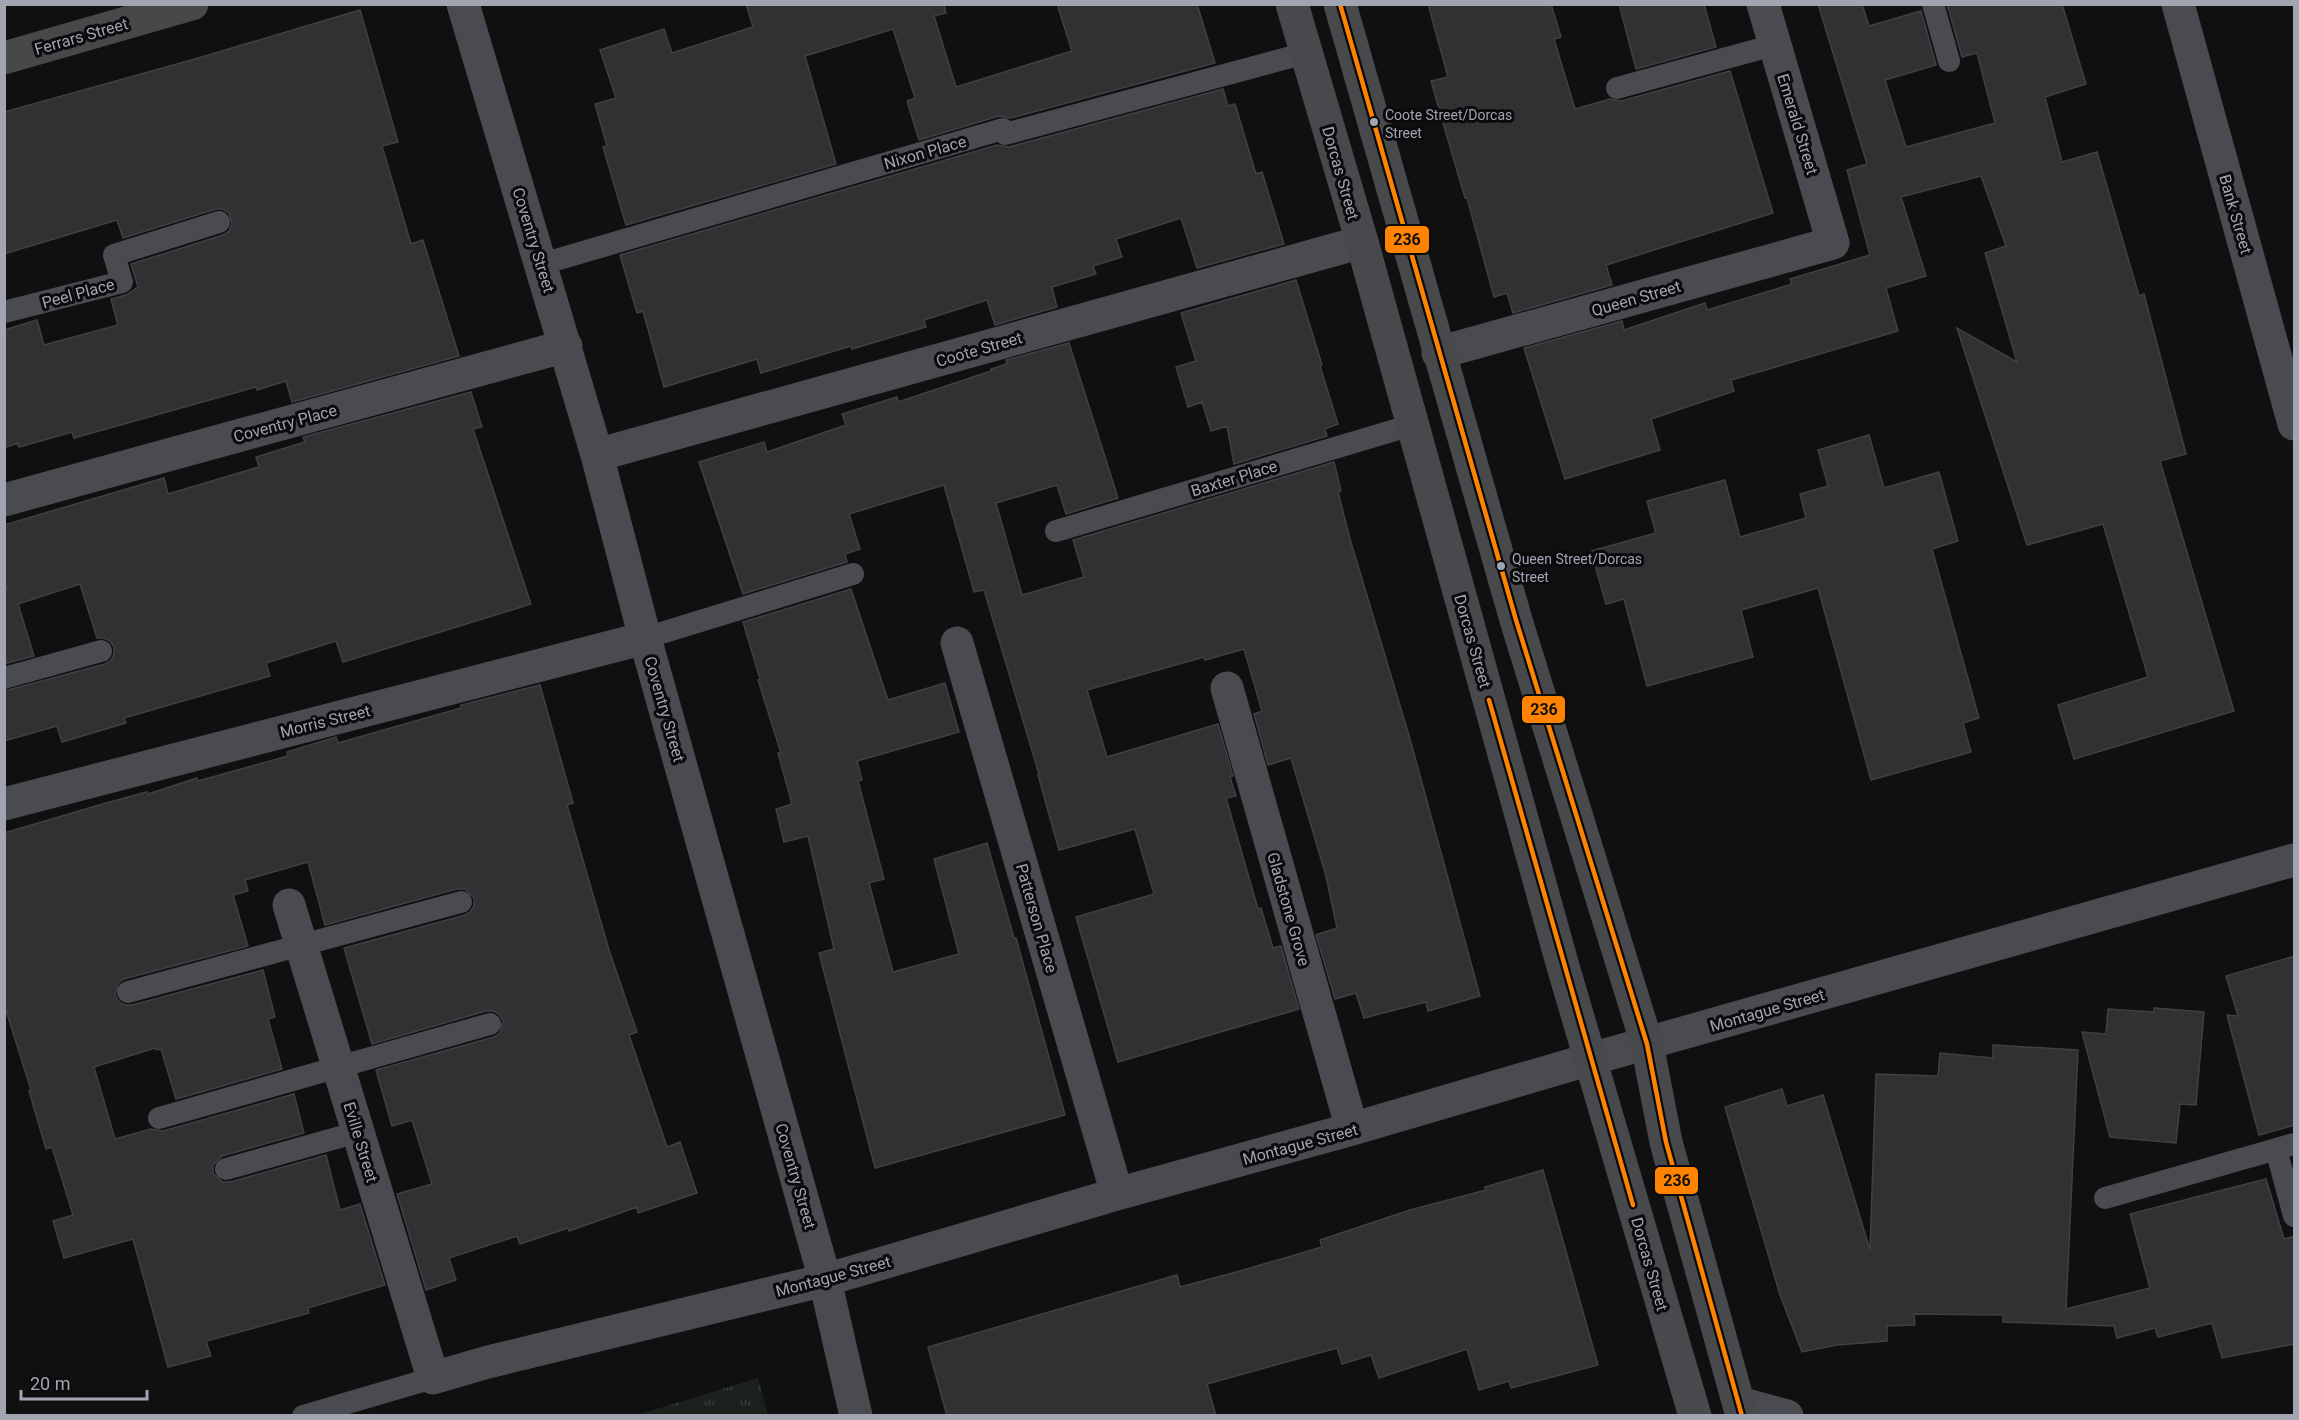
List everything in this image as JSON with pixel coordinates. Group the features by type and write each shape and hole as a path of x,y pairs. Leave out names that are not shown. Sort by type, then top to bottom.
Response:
{"main road":[{"name":"Ferrars Street","path":"4,58 192,4"}],"street":[{"name":"Coventry Street","path":"463,4 597,455 645,638 825,1280 856,1416"},
{"name":"Dorcas Street","path":"1292,4 1362,242 1688,1412"},
{"path":"1340,4 1438,354 1516,620 1647,1044 1666,1142 1740,1409 1787,1416"},
{"name":"Emerald Street","path":"1763,4 1833,243"},
{"name":"Bank Street","path":"2178,4 2295,424"},
{"name":"Coote Street","path":"597,455 1362,242"},
{"name":"Queen Street","path":"1438,354 1833,243"},
{"name":"Coventry Place","path":"4,500 566,346"},
{"name":"Morris Street","path":"4,804 645,638"},
{"name":"Patterson Place","path":"957,643 1117,1194"},
{"name":"Gladstone Grove","path":"1227,688 1352,1129"},
{"name":"Montague Street","path":"433,1378 488,1362 825,1280 1117,1194 2295,860"},
{"name":"Eville Street","path":"289,905 433,1378"}],"lane":[{"path":"1933,4 1949,61"},
{"path":"1617,88 1774,45"},
{"name":"Nixon Place","path":"542,264 1003,129 1005,135 1306,53"},
{"name":"Peel Place","path":"4,312 122,282 114,255 219,222"},
{"name":"Baxter Place","path":"1056,531 1412,425"},
{"path":"645,638 853,574"},
{"path":"4,678 101,651"},
{"path":"128,992 461,902"},
{"path":"159,1118 339,1069 490,1024"},
{"path":"226,1169 358,1132"},
{"path":"2105,1198 2285,1146 2295,1215"},
{"name":"Montague Street","path":"303,1416 433,1378"}],"green space":[{"path":"758,1378 768,1415 637,1415"}],"building":[{"path":"746,4 944,4 946,13 934,16 956,87 1072,51 1057,4 1197,4 1215,63 1011,118 999,116 919,140 907,101 915,98 893,29 805,56 836,164 626,225 603,147 607,146 595,104 616,98 600,50 664,29 672,53 753,27"},
{"path":"1428,4 1551,4 1561,37 1554,39 1575,109 1610,99 1621,101 1730,71 1773,213 1606,265 1612,285 1513,313 1507,293 1494,297 1467,198 1465,198 1431,81 1448,77"},
{"path":"1619,4 1704,4 1716,47 1636,69"},
{"path":"1818,4 1862,4 1869,26 1921,11 1936,65 1885,80 1906,147 1995,123 1977,53 1962,57 1947,4 2062,4 2086,84 2045,97 2062,162 2097,152 2139,296 2144,294 2186,454 2160,461 2234,711 2074,759 2058,705 2148,677 2103,524 2027,545 1957,328 2017,362 1985,253 2006,246 1981,176 1901,197 1926,276 1886,288 1898,331 1731,380 1734,391 1651,419 1660,450 1565,479 1524,348 1622,321 1624,330 1705,303 1707,310 1792,284 1790,279 1870,255 1847,170 1867,164"},
{"path":"360,10 398,142 382,146 411,244 423,240 459,356 292,402 286,381 257,390 256,387 74,438 72,432 19,447 18,443 4,448 4,330 37,320 44,345 118,325 111,299 126,295 138,287 131,264 223,235 229,231 232,224 229,213 216,209 123,238 117,220 4,254 4,112"},
{"path":"1223,89 1228,106 1235,104 1256,174 1262,172 1284,244 1197,268 1181,218 1116,239 1122,257 1093,266 1096,274 1052,287 1057,307 995,325 987,300 924,320 926,327 852,349 851,346 761,373 757,359 664,387 643,311 637,313 620,255 997,145 1009,147"},
{"path":"1296,280 1338,424 1325,429 1327,436 1234,464 1227,426 1211,431 1202,402 1188,407 1176,367 1196,361 1181,313"},
{"path":"1069,343 1118,498 1066,514 1057,485 996,503 1022,595 1084,577 1073,540 1334,462 1341,491 1338,492 1350,539 1410,739 1480,996 1428,1011 1426,1002 1364,1018 1356,993 1335,999 1316,935 1337,928 1326,876 1291,758 1268,765 1254,714 1262,711 1244,649 1205,660 1204,657 1087,690 1107,757 1218,724 1233,776 1230,777 1236,796 1226,798 1258,909 1261,908 1273,948 1281,946 1299,1009 1118,1062 1076,917 1154,894 1135,829 1059,850 1039,774 984,590 974,592 944,485 849,514 860,549 845,554 847,562 743,594 699,462 764,442 767,452 846,425 842,414 897,397 898,402 991,371 991,369 1007,364 1006,360"},
{"path":"471,392 482,427 473,429 531,604 343,662 336,641 266,663 270,676 124,718 126,723 62,742 57,726 4,741 4,691 105,664 111,660 114,647 110,641 97,638 80,584 18,604 34,656 4,664 4,588 7,588 4,579 4,525 164,478 168,494 259,467 256,457 305,442 303,437"},
{"path":"1869,435 1884,488 1939,472 1958,541 1932,549 1979,718 1963,723 1971,752 1871,780 1818,588 1741,610 1753,657 1647,686 1624,599 1606,604 1591,551 1656,533 1647,501 1725,480 1740,537 1806,518 1800,494 1828,486 1818,450"},
{"path":"851,589 888,700 945,683 959,732 857,761 862,780 858,781 884,879 869,883 893,972 959,954 934,859 987,843 1065,1115 875,1168 819,953 834,949 808,836 784,842 776,809 792,804 778,753 781,753 743,622"},
{"path":"540,685 573,803 567,805 609,950 637,1032 629,1035 667,1147 680,1142 697,1193 638,1213 637,1207 569,1231 568,1228 520,1244 517,1236 449,1258 456,1280 426,1290 397,1194 432,1184 412,1120 392,1126 376,1070 494,1037 500,1033 503,1021 499,1014 486,1011 372,1044 344,948 465,915 474,906 474,898 465,889 457,889 325,925 308,862 245,880 248,891 233,895 248,946 124,979 118,983 115,995 119,1002 132,1005 263,970 275,1017 268,1019 282,1069 176,1099 161,1049 156,1050 155,1048 94,1067 115,1139 151,1129 163,1131 294,1094 304,1133 222,1156 213,1165 213,1173 222,1182 230,1182 326,1155 340,1210 360,1204 385,1285 308,1308 309,1313 206,1341 211,1356 168,1367 133,1239 64,1258 53,1221 73,1215 52,1147 46,1149 29,1091 31,1090 4,1004 4,833 106,803 147,792 148,794 197,778 198,781 288,756 287,752 336,737 338,743 461,708 461,705"},
{"path":"2295,956 2295,1125 2259,1135 2227,1015 2238,1016 2226,976"},
{"path":"2154,1008 2204,1012 2196,1105 2180,1104 2176,1143 2110,1137 2082,1032 2106,1034 2108,1009 2154,1012"},
{"path":"1993,1045 2078,1050 2066,1309 2150,1288 2130,1214 2266,1179 2284,1239 2295,1236 2295,1344 2222,1358 2212,1323 2158,1337 2155,1328 2117,1338 2114,1326 2003,1322 2003,1315 1914,1314 1915,1325 1887,1326 1887,1341 1837,1345 1802,1352 1780,1295 1725,1107 1782,1089 1787,1106 1823,1095 1870,1250 1876,1074 1938,1076 1940,1053 1993,1058"},
{"path":"1543,1170 1598,1365 1511,1388 1509,1381 1479,1390 1467,1349 1379,1378 1371,1355 1342,1364 1337,1348 1207,1384 1216,1416 947,1416 928,1347 1177,1275 1180,1287 1240,1271 1322,1247 1320,1240 1410,1210 1486,1190 1485,1187"}],"transit line":[{"name":"236","path":"1340,4 1516,620 1647,1044 1666,1142 1742,1416"},
{"name":"236","path":"1489,700 1633,1205"}],"place":[{"name":"Coote Street/Dorcas Street","path":"1374,122"},
{"name":"Queen Street/Dorcas Street","path":"1501,566"}]}
